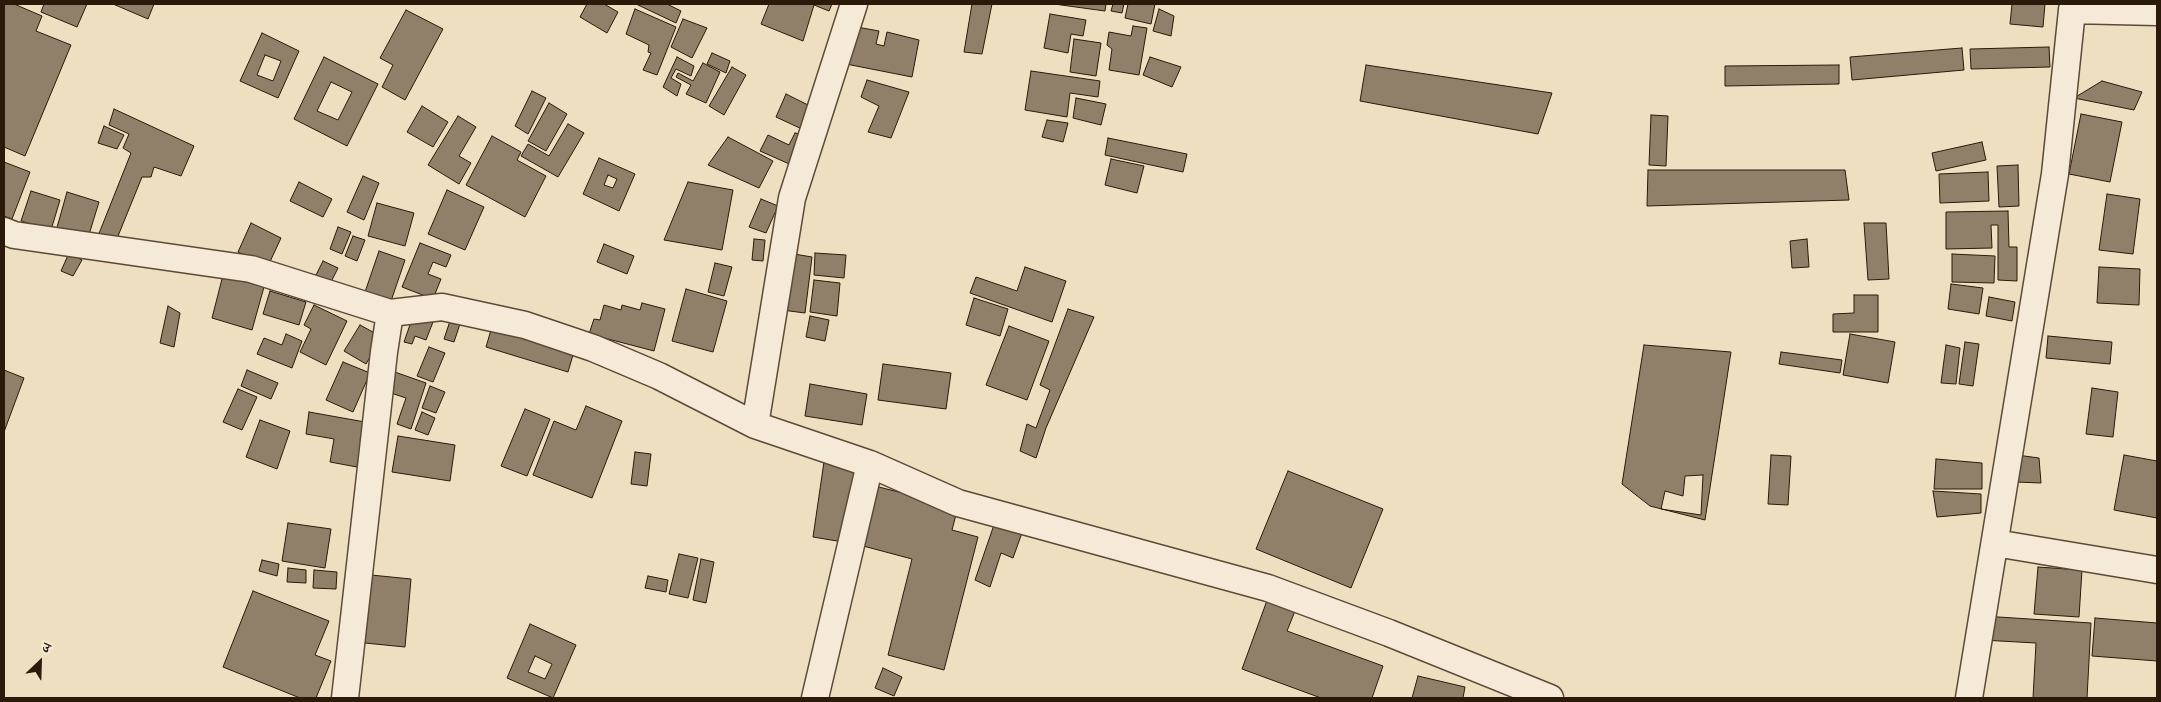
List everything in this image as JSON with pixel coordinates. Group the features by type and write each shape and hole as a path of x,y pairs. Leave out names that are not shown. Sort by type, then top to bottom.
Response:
{"street":[{"path":"755,425 792,198 854,4"},
{"path":"1969,698 2055,174 2072,7 2157,12"},
{"path":"4,231 14,235 251,269 390,314 442,306 525,325 593,348 659,376 755,425 870,464 958,503 1268,588 1389,633 1550,698"},
{"path":"345,698 384,352 390,314"},
{"path":"815,698 870,464"},
{"path":"1995,543 2157,570"}],"building":[{"path":"4,4 14,4 42,16 36,31 71,45 25,156 4,147"},
{"path":"44,4 87,4 77,27 41,12"},
{"path":"113,4 154,4 148,19"},
{"path":"587,4 604,4 618,12 607,33 580,17"},
{"path":"636,4 667,4 681,11 676,23"},
{"path":"769,4 832,4 829,11 814,5 803,41 761,24"},
{"path":"972,4 992,4 982,54 964,52"},
{"path":"1054,4 1106,4 1105,11"},
{"path":"1113,4 1124,4 1122,13 1111,11"},
{"path":"1128,4 1155,4 1151,24 1125,18"},
{"path":"2012,4 2045,4 2043,27 2010,24"},
{"path":"635,9 676,27 657,75 643,70 651,53 648,52 649,45 626,34"},
{"path":"1159,9 1174,16 1171,36 1153,31"},
{"path":"406,10 443,29 405,100 382,87 393,65 380,58"},
{"path":"1050,14 1086,20 1083,36 1071,34 1068,53 1044,48"},
{"path":"683,19 707,28 692,58 671,47"},
{"path":"1133,26 1147,28 1139,75 1109,70 1112,49 1107,45 1109,32 1131,36"},
{"path":"857,27 879,31 876,44 884,46 887,32 919,40 912,77 846,64"},
{"path":"262,33 299,51 278,98 240,81","holes":["265,55 281,61 273,81 257,75"]},
{"path":"1074,39 1101,43 1096,76 1070,72"},
{"path":"2049,47 2050,67 1971,69 1970,49"},
{"path":"1962,48 1964,70 1852,80 1850,57"},
{"path":"712,53 730,61 726,73 707,64"},
{"path":"324,57 378,84 347,146 294,119","holes":["331,82 352,92 338,120 317,111"]},
{"path":"677,57 694,66 691,76 676,69 671,78 681,84 677,96 663,87"},
{"path":"1150,57 1181,67 1172,87 1143,75"},
{"path":"703,63 720,72 706,103 686,94 691,85 676,77 678,73 693,81"},
{"path":"1366,65 1552,93 1538,134 1360,101"},
{"path":"1839,65 1839,84 1725,86 1725,66"},
{"path":"732,67 746,75 724,115 709,106"},
{"path":"1031,71 1100,81 1098,97 1070,93 1067,117 1025,110"},
{"path":"867,80 909,92 891,138 868,132 879,106 861,97"},
{"path":"2102,81 2142,92 2134,110 2074,98"},
{"path":"532,91 546,98 528,134 515,126"},
{"path":"786,94 812,107 804,130 776,117"},
{"path":"1076,98 1106,104 1101,125 1073,118"},
{"path":"549,103 567,114 546,151 528,141"},
{"path":"422,106 448,122 433,147 407,132"},
{"path":"114,109 194,146 181,176 154,167 151,177 142,177 116,241 98,236 131,153 123,148 129,134 109,125"},
{"path":"2081,114 2122,122 2110,182 2069,174"},
{"path":"1651,115 1668,116 1666,166 1649,165"},
{"path":"458,116 476,127 459,156 471,163 459,184 428,165"},
{"path":"1047,120 1068,123 1063,142 1042,137"},
{"path":"568,124 584,133 558,177 521,156 528,144 549,156"},
{"path":"104,126 124,135 117,149 98,143"},
{"path":"795,133 808,136 796,167 760,151 768,135 789,145"},
{"path":"492,136 521,152 517,160 546,176 525,217 466,185"},
{"path":"728,137 773,161 759,188 708,165"},
{"path":"1108,138 1187,154 1183,172 1105,155"},
{"path":"1982,142 1986,160 1936,171 1932,153"},
{"path":"599,158 635,174 619,211 583,194","holes":["608,175 617,179 613,188 604,185"]},
{"path":"1111,159 1144,166 1137,193 1105,185"},
{"path":"4,162 30,172 12,219 4,216"},
{"path":"2018,165 2019,206 1999,207 1997,166"},
{"path":"1648,170 1845,170 1849,200 1647,206"},
{"path":"1988,172 1989,201 1940,203 1939,174"},
{"path":"363,176 379,183 364,220 347,212"},
{"path":"299,182 332,199 323,217 290,201"},
{"path":"688,182 733,190 722,250 664,240"},
{"path":"447,190 484,207 465,250 428,234"},
{"path":"31,191 60,200 51,230 21,221"},
{"path":"67,192 99,202 87,241 56,231"},
{"path":"2107,194 2140,199 2133,254 2099,250"},
{"path":"761,199 778,206 766,233 749,227"},
{"path":"377,203 414,213 405,246 368,236"},
{"path":"2008,211 2009,247 2017,247 2017,281 1998,280 1998,225 1991,225 1992,248 1946,249 1946,212"},
{"path":"251,223 281,238 268,266 238,252"},
{"path":"1864,223 1886,223 1889,279 1868,280"},
{"path":"338,227 351,232 342,254 330,249"},
{"path":"353,236 365,240 357,261 345,256"},
{"path":"754,239 765,240 763,261 752,260"},
{"path":"1807,239 1809,267 1792,268 1790,241"},
{"path":"420,243 451,255 446,267 433,262 428,274 441,279 433,299 402,287"},
{"path":"604,244 634,256 627,274 597,262"},
{"path":"379,251 405,260 389,307 363,298"},
{"path":"69,253 82,260 73,276 61,271"},
{"path":"788,253 812,257 805,313 782,310"},
{"path":"815,253 846,255 844,278 814,275"},
{"path":"1952,254 1995,256 1994,283 1952,282"},
{"path":"323,261 338,268 328,288 313,281"},
{"path":"715,263 732,267 724,296 708,292"},
{"path":"1025,267 1066,281 1052,322 970,293 976,277 1017,291"},
{"path":"2099,267 2140,269 2139,305 2097,303"},
{"path":"223,275 264,287 252,330 212,318"},
{"path":"814,280 840,283 837,316 810,312"},
{"path":"1951,284 1983,288 1979,314 1948,309"},
{"path":"686,289 727,301 713,352 672,341"},
{"path":"270,291 306,302 299,325 263,314"},
{"path":"1854,295 1878,295 1878,332 1833,332 1833,314 1854,313"},
{"path":"1989,297 2015,302 2012,321 1986,316"},
{"path":"974,298 1008,309 1000,336 966,325"},
{"path":"642,303 665,309 654,351 589,334 594,319 600,320 604,305 621,310 622,305 640,310"},
{"path":"314,305 347,321 326,365 300,352 311,329 304,325"},
{"path":"168,306 180,313 174,347 160,343"},
{"path":"1068,309 1094,317 1046,428 1036,458 1020,451 1027,424 1036,428 1050,390 1040,385"},
{"path":"413,316 433,322 426,340 415,336 412,344 404,342"},
{"path":"810,316 829,320 825,341 806,337"},
{"path":"451,318 461,321 454,342 444,339"},
{"path":"493,323 575,348 568,372 486,347"},
{"path":"360,325 382,337 366,364 344,351"},
{"path":"1009,326 1049,341 1027,400 986,385"},
{"path":"286,334 302,341 292,368 257,354 264,338 282,345"},
{"path":"1850,334 1895,342 1888,383 1843,375"},
{"path":"2048,336 2112,342 2110,364 2046,358"},
{"path":"1965,342 1979,344 1973,386 1959,384"},
{"path":"1644,345 1731,352 1705,520 1650,506 1622,484"},
{"path":"1946,345 1960,348 1956,384 1941,383"},
{"path":"429,347 445,353 433,382 417,376"},
{"path":"1781,352 1842,360 1840,373 1779,364"},
{"path":"343,362 370,373 353,412 326,400"},
{"path":"883,364 951,373 946,409 878,400"},
{"path":"4,370 24,378 4,432"},
{"path":"247,370 278,383 271,399 241,386"},
{"path":"392,371 426,383 411,429 397,424 406,398 385,391"},
{"path":"810,384 867,394 862,425 805,416"},
{"path":"430,386 445,392 436,413 422,408"},
{"path":"2092,388 2118,392 2113,437 2086,434"},
{"path":"238,389 257,397 242,430 223,422"},
{"path":"586,406 622,421 592,498 533,475 554,421 576,430"},
{"path":"525,409 550,419 527,476 501,466"},
{"path":"309,412 365,422 357,467 330,462 334,439 306,434"},
{"path":"422,412 435,418 428,435 415,430"},
{"path":"260,420 290,431 277,469 246,457"},
{"path":"398,436 455,445 450,481 392,472"},
{"path":"635,452 651,454 647,486 631,484"},
{"path":"1771,455 1791,456 1788,505 1768,504"},
{"path":"2017,455 2039,458 2041,483 2016,482"},
{"path":"2124,455 2157,461 2157,518 2114,510"},
{"path":"1936,459 1982,463 1982,489 1934,489"},
{"path":"824,462 861,468 849,543 813,537"},
{"path":"1288,471 1383,509 1351,588 1256,549"},
{"path":"1703,475 1701,515 1661,509 1665,491 1683,496 1685,476"},
{"path":"867,484 958,507 952,530 978,537 944,670 888,655 912,559 852,543"},
{"path":"1933,491 1981,494 1981,513 1937,517"},
{"path":"996,519 1023,530 1013,558 1001,553 990,587 975,580"},
{"path":"288,523 331,529 325,568 282,561"},
{"path":"679,554 698,558 688,598 669,594"},
{"path":"701,559 714,562 706,603 693,600"},
{"path":"262,560 279,564 277,576 259,571"},
{"path":"2038,567 2082,570 2079,617 2034,614"},
{"path":"288,568 306,570 306,583 287,582"},
{"path":"314,570 337,572 336,589 313,588"},
{"path":"371,575 411,579 405,647 365,643"},
{"path":"648,576 668,580 666,592 645,588"},
{"path":"253,591 329,621 315,655 331,661 316,698 300,698 223,667"},
{"path":"1269,595 1297,606 1287,631 1383,666 1372,698 1321,698 1242,669"},
{"path":"1983,616 2091,623 2087,698 2033,698 2036,643 1982,640"},
{"path":"2095,618 2157,623 2157,661 2092,656"},
{"path":"530,624 576,645 553,698 507,678","holes":["535,656 552,664 545,679 528,672"]},
{"path":"883,668 902,677 894,696 875,688"},
{"path":"1418,676 1465,687 1463,698 1412,698"}]}
